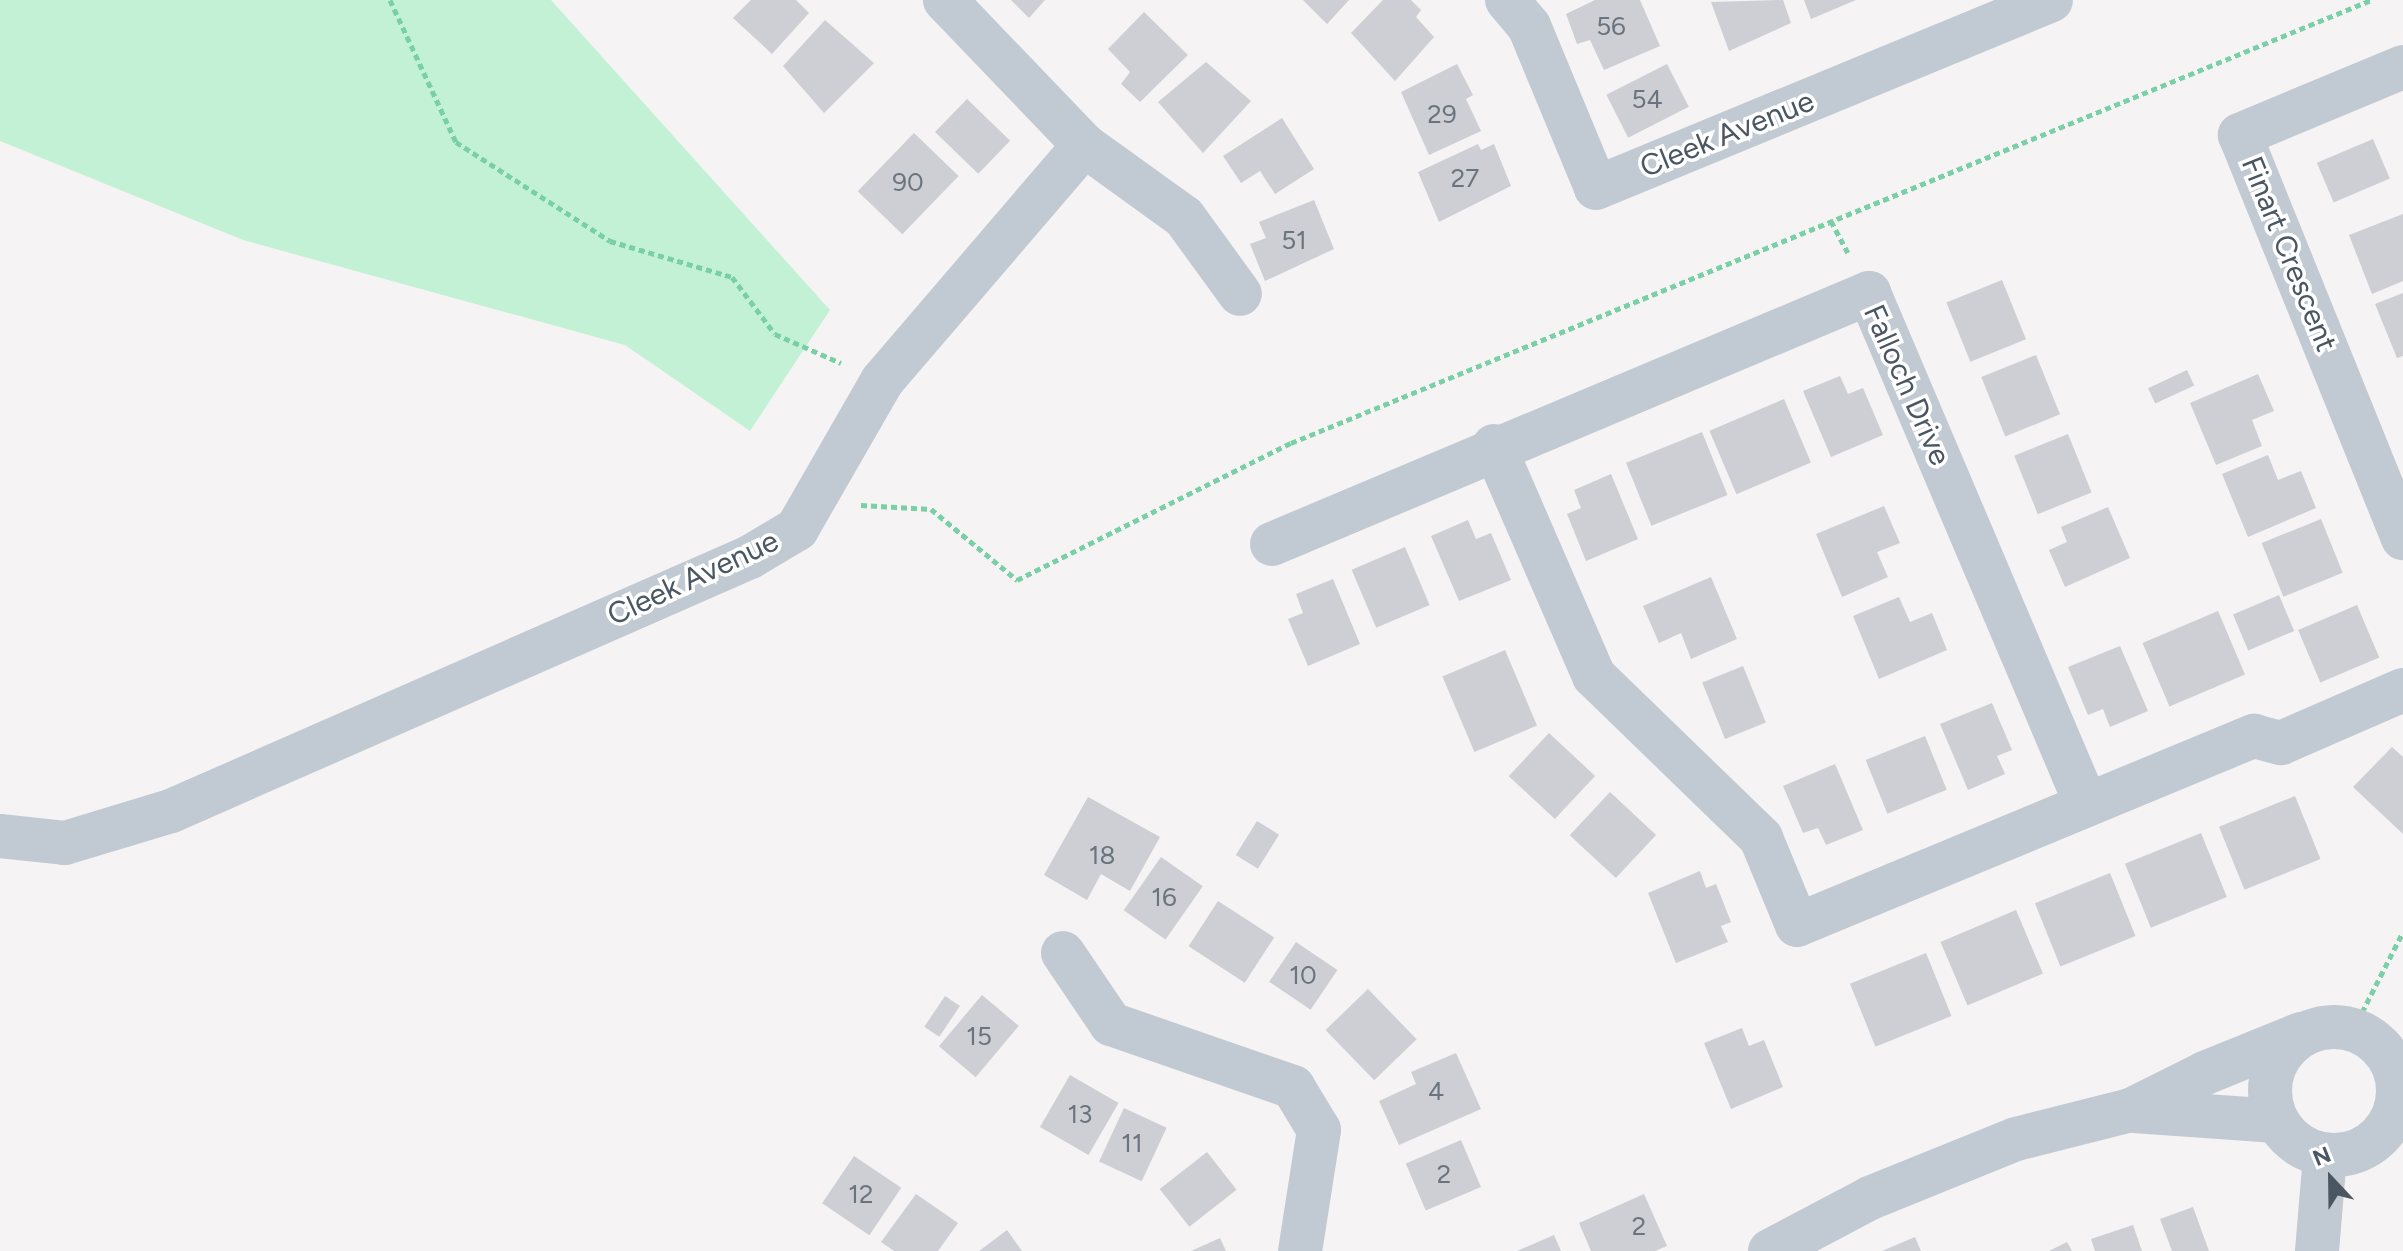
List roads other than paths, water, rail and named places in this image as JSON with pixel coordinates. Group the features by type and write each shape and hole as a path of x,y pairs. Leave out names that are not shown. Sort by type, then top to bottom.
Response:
{"street":[{"path":"945,0 1084,145 1184,217 1240,294"},
{"name":"Cleek Avenue","path":"1507,0 1529,26 1596,188 2051,0"},
{"name":"Finart Crescent","path":"2398,512 2240,135 2403,67"},
{"name":"Cleek Avenue","path":"0,836 65,843 185,805 750,557 797,529 882,381 1084,145"},
{"name":"Falloch Drive","path":"1272,544 1494,446 1869,293 2086,804"},
{"path":"1494,446 1594,676 1761,838 1797,925 2254,736 2281,743 2403,690"},
{"path":"1063,953 1111,1024 1293,1087 1319,1130 1300,1251"},
{"path":"1770,1251 1870,1198 2016,1139 2131,1110 2301,1034 2334,1026 2379,1045 2391,1058 2400,1090 2394,1128 2353,1153 2325,1155 2297,1144 2277,1121 2269,1091 2278,1058 2301,1034"},
{"path":"2131,1110 2277,1121"},
{"path":"2317,1251 2325,1155"}]}
